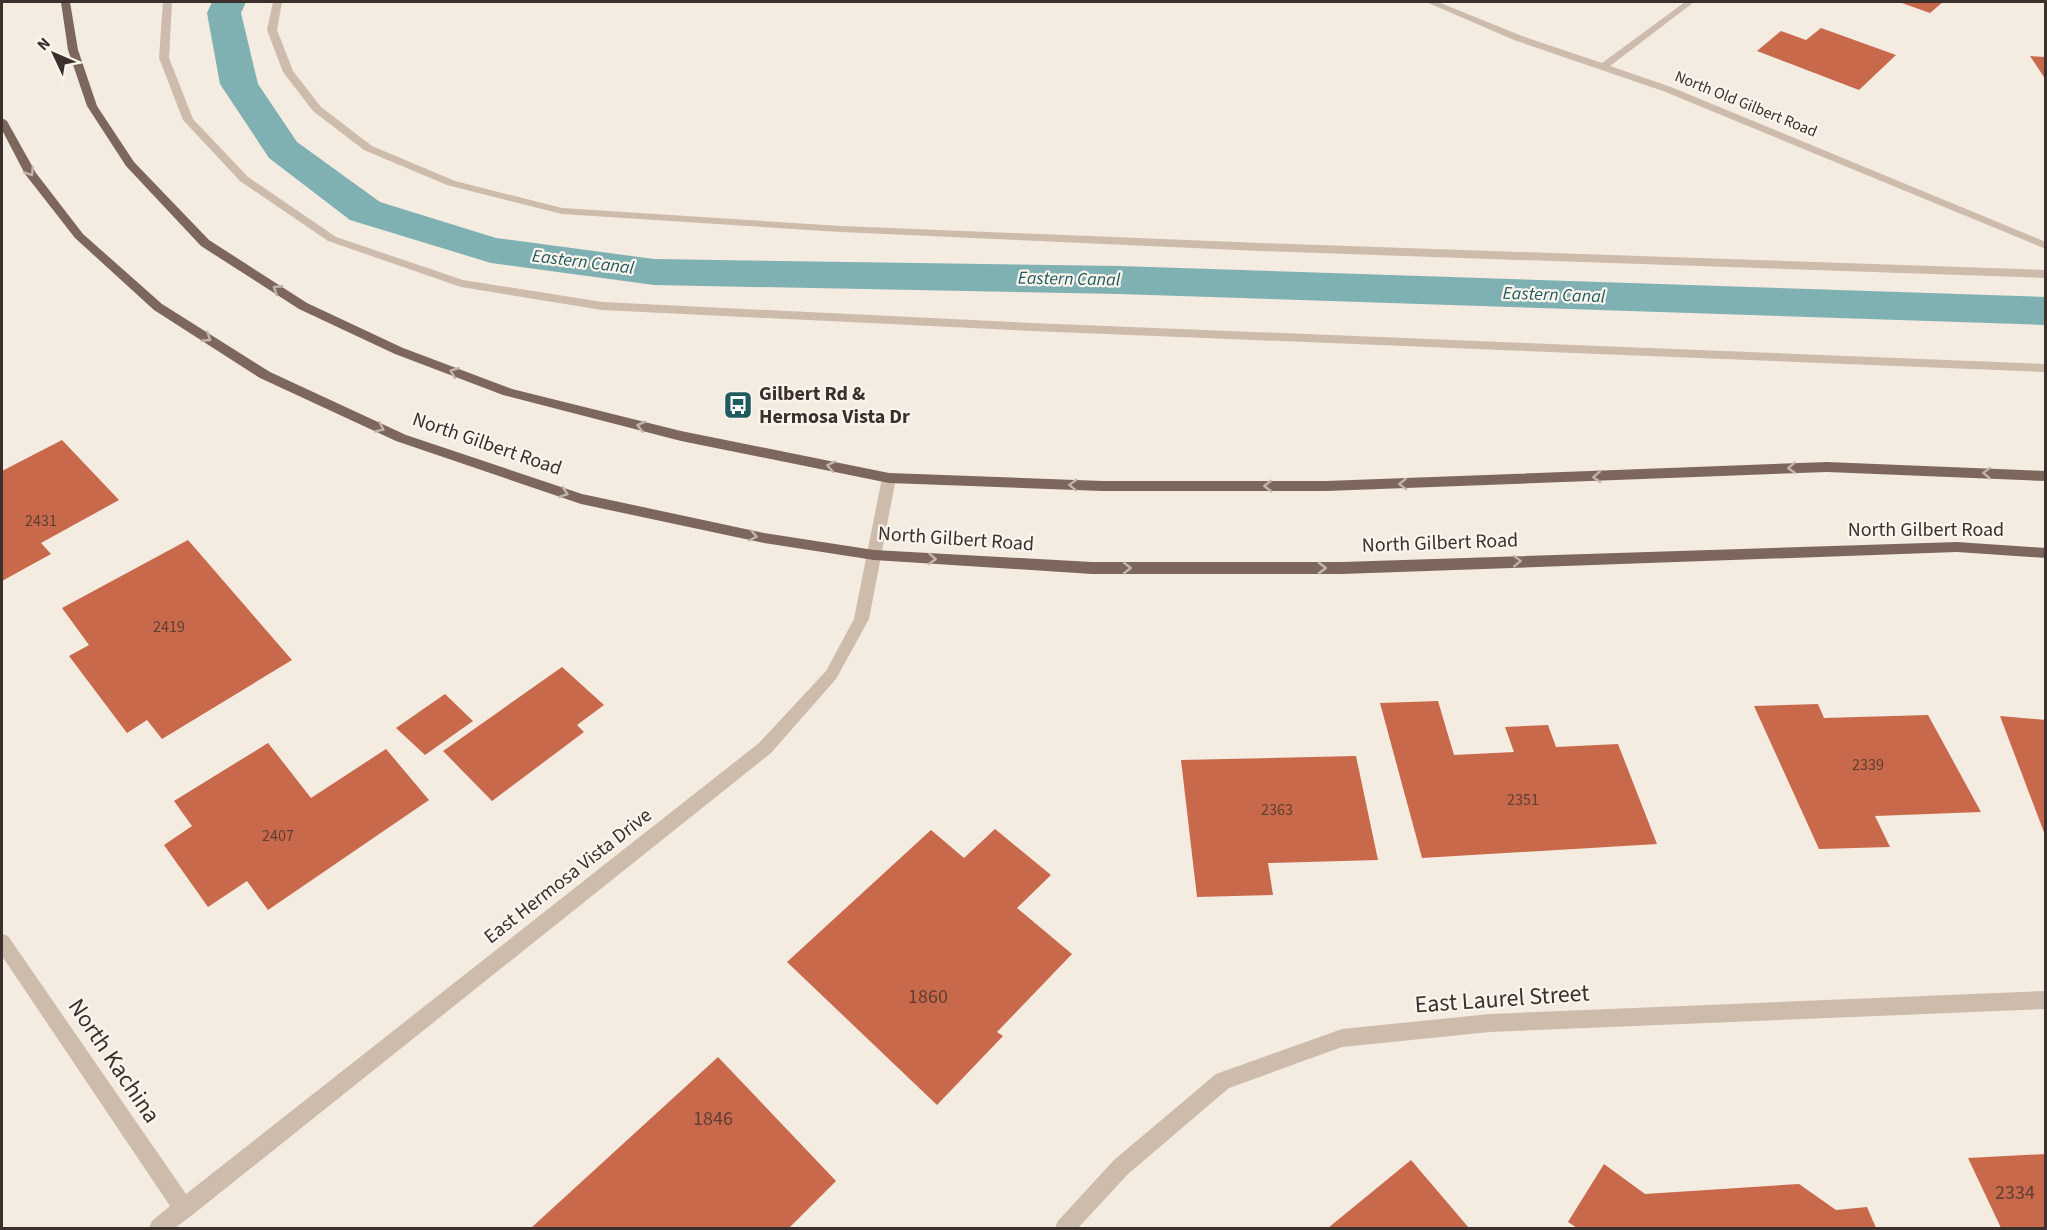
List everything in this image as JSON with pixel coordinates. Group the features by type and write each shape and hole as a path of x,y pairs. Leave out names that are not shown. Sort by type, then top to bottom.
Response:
{"main road":[{"path":"65,2 73,50 92,106 130,164 205,243 303,306 399,351 508,392 681,436 889,478 1102,486 1326,486 1827,466 2046,476"},
{"name":"North Gilbert Road","path":"2,122 31,174 79,236 158,307 265,375 401,438 581,499 764,538 874,555 1092,568 1342,568 1957,547 2046,553"}],"street":[{"path":"167,2 164,58 188,120 244,179 332,239 461,283 603,306 1032,327 2046,368"},
{"path":"277,2 272,30 288,72 317,109 368,148 451,183 562,211 841,229 1248,247 2046,274"},
{"name":"North Old Gilbert Road","path":"1431,2 1518,38 1667,89 2046,246"},
{"path":"1603,67 1690,2"},
{"name":"East Hermosa Vista Drive","path":"159,1228 765,748 831,675 861,620 889,478"},
{"name":"North Kachina","path":"2,942 184,1209"},
{"name":"East Laurel Street","path":"1065,1228 1120,1167 1223,1081 1342,1038 1490,1023 2046,1000"}],"building":[{"path":"1899,2 1943,2 1930,13"},
{"path":"1821,28 1896,55 1859,90 1757,51 1781,31 1806,40"},
{"path":"2030,56 2046,57 2046,80"},
{"path":"62,440 119,500 41,543 51,554 2,581 2,471"},
{"path":"188,540 292,660 162,739 147,720 127,733 69,656 89,645 62,608"},
{"path":"562,667 604,705 577,725 584,732 492,801 443,751"},
{"path":"445,694 473,721 425,755 396,728"},
{"path":"1438,701 1454,755 1514,752 1505,727 1548,725 1556,747 1618,744 1657,844 1422,858 1380,703"},
{"path":"1818,704 1824,718 1928,715 1981,812 1875,816 1890,847 1819,849 1754,706"},
{"path":"2000,716 2046,720 2046,835 2045,835"},
{"path":"268,743 311,798 386,749 429,800 268,910 247,881 208,907 164,845 192,826 174,801"},
{"path":"1356,756 1378,860 1268,863 1273,895 1197,897 1181,760"},
{"path":"995,829 1051,875 1017,908 1072,954 997,1032 1003,1036 937,1105 787,962 931,830 964,858"},
{"path":"718,1057 836,1181 789,1228 531,1228"},
{"path":"2046,1154 2046,1228 2001,1228 1968,1158"},
{"path":"1411,1160 1469,1228 1328,1228"},
{"path":"1604,1164 1645,1194 1799,1184 1836,1210 1867,1207 1876,1228 1577,1228 1568,1222"}],"waterway":[{"name":"Eastern Canal","path":"229,2 224,13 239,84 283,150 365,211 491,250 654,272 1119,280 2046,311"}],"place":[{"name":"Gilbert Rd & Hermosa Vista Dr","path":"738,405"}]}
